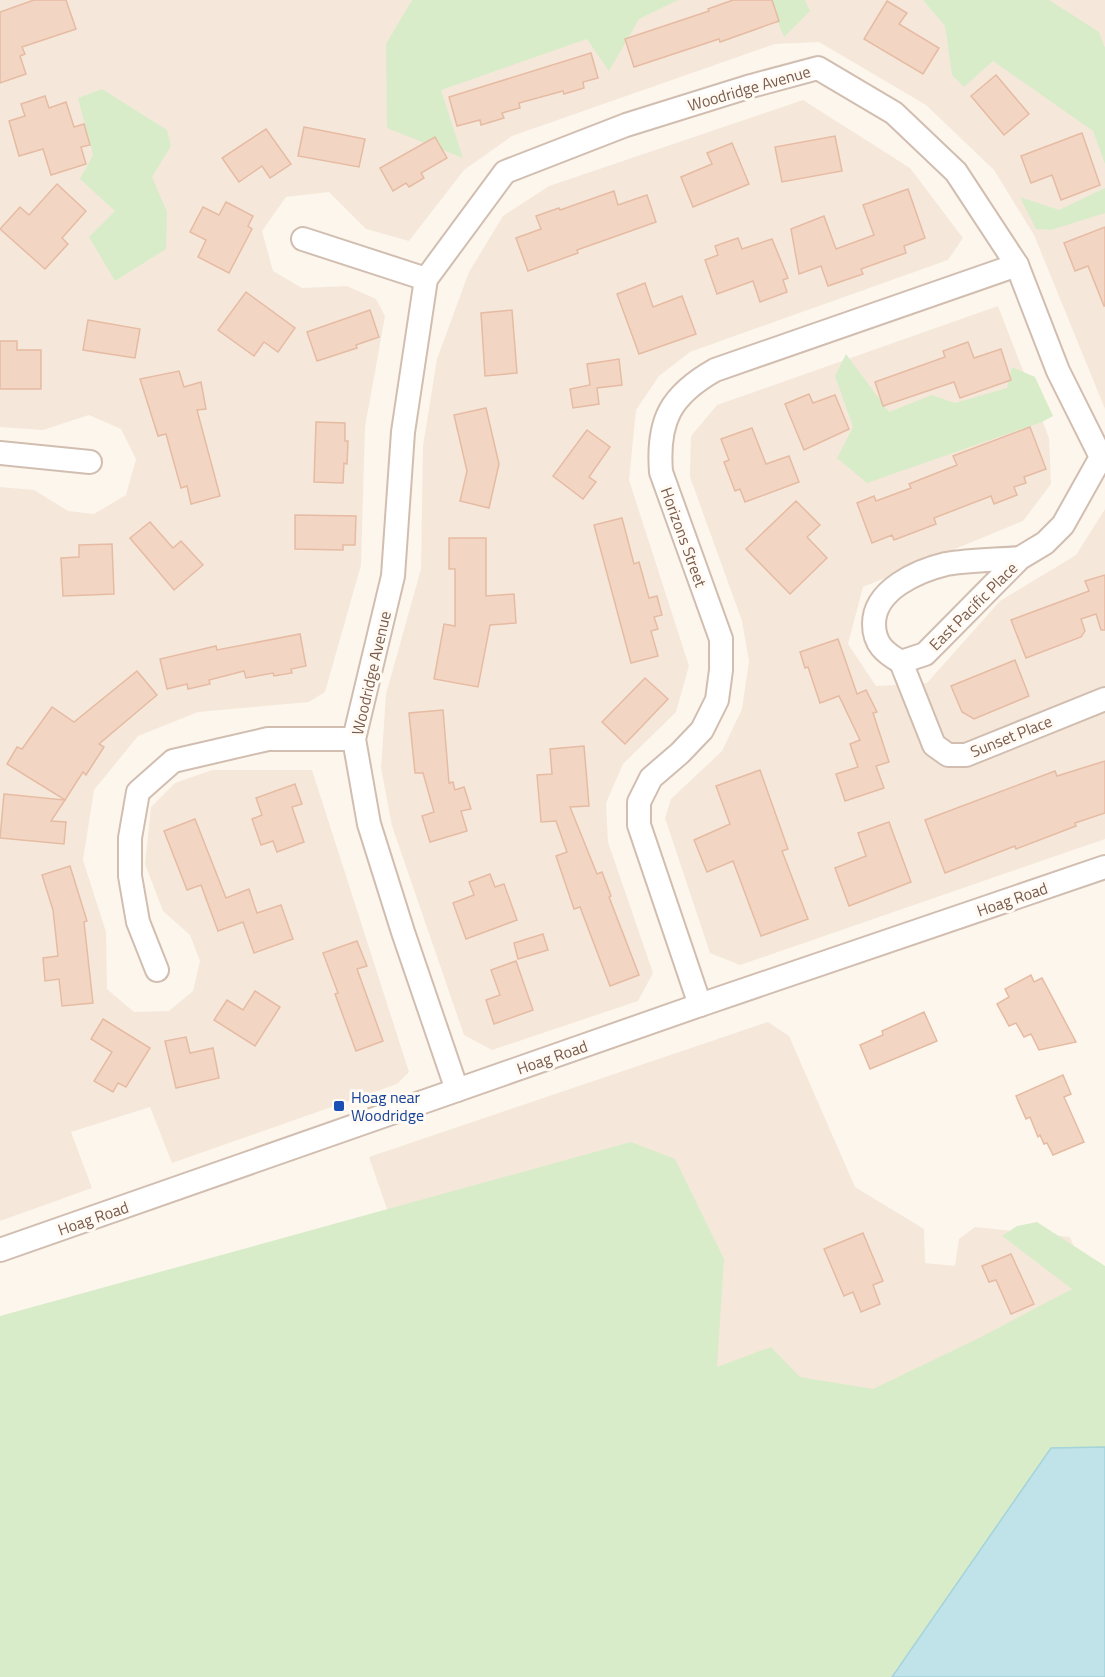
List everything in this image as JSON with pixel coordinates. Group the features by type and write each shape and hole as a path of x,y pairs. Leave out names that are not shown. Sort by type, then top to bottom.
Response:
{"street":[{"name":"Woodridge Avenue","path":"457,1090 402,932 369,824 354,739 393,576 403,432 426,279 505,172 626,125 751,86 818,68 894,113 956,172 1017,265 1058,371 1103,456"},
{"path":"303,239 426,279"},
{"name":"Horizons Street","path":"700,1005 639,825 639,802 651,778 702,730 717,700 721,669 721,639 661,471 659,447 665,421 678,398 694,382 715,370 1017,265"},
{"path":"0,453 90,462"},
{"name":"East Pacific Place","path":"1020,558 946,564 912,576 887,592 874,613 874,635 884,652 902,662 926,654 1020,558 1045,543 1063,525 1103,456"},
{"name":"Sunset Place","path":"902,662 934,745 948,755 966,755 1105,699"},
{"path":"157,970 138,922 130,876 130,838 138,792 173,761 268,739 354,739"},
{"name":"Hoag Road","path":"0,1250 700,1005 1105,867"}],"shaded area":[{"path":"0,0 1105,0 1105,409 1034,235 994,170 926,105 819,42 775,44 512,136 464,170 409,241 366,229 329,192 286,197 262,231 273,271 302,288 347,286 376,299 385,316 365,427 361,565 325,692 309,702 198,712 138,736 94,790 83,860 106,932 107,989 134,1012 169,1011 193,991 200,961 190,935 163,911 145,864 151,807 175,783 212,770 312,770 409,1072 397,1084 172,1163 150,1107 71,1132 92,1188 0,1221 0,487 34,490 68,511 94,514 126,495 136,459 121,429 89,415 43,430 0,427"},
{"path":"803,100 910,168 963,238 948,260 690,352 659,376 636,410 629,480 689,666 676,712 623,764 606,803 608,842 653,973 638,1001 492,1050 464,1035 392,826 381,768 386,694 421,569 423,446 437,359 469,272 503,216 549,186"},
{"path":"998,306 1049,438 1051,484 1023,521 863,587 848,644 876,686 927,683 1000,601 1076,555 1105,509 1105,839 740,965 710,953 665,818 671,799 722,751 742,709 749,661 742,621 690,477 691,436 717,405"},
{"path":"768,1022 789,1036 855,1187 924,1229 925,1263 955,1266 959,1239 975,1227 1070,1237 1105,1325 492,1514 369,1157"}],"green space":[{"path":"412,0 678,0 639,19 609,71 587,39 441,90 463,158 387,128 386,44"},
{"path":"769,0 805,0 810,11 784,37"},
{"path":"923,0 1049,0 1099,32 1105,48 1105,164 1093,131 993,61 964,87 952,75 945,26"},
{"path":"102,89 167,130 171,146 152,177 167,212 166,249 115,281 89,237 115,211 80,179 93,155 78,98"},
{"path":"1105,188 1105,213 1051,230 1036,229 1020,197 1059,210"},
{"path":"846,354 889,412 932,395 955,403 1007,388 1012,367 1035,377 1053,416 1042,422 867,483 837,458 853,427 835,376"},
{"path":"631,1142 675,1159 724,1259 717,1367 771,1347 800,1377 873,1389 979,1338 1072,1289 1002,1236 1017,1226 1037,1222 1105,1266 1105,1447 1051,1448 892,1677 0,1677 0,1316"}],"water":[{"path":"1105,1447 1105,1677 892,1677 1051,1448"}],"building":[{"path":"34,0 66,0 76,29 22,47 25,54 20,56 26,74 0,83 0,12"},
{"path":"733,0 772,0 779,21 720,42 719,39 634,67 625,39 709,11 708,9"},
{"path":"887,1 907,13 899,24 939,48 923,74 864,39"},
{"path":"591,53 598,78 583,82 584,88 519,103 520,108 502,113 504,118 481,125 480,120 457,126 449,97"},
{"path":"996,75 1029,114 1004,135 971,96"},
{"path":"45,96 49,108 66,102 74,127 84,124 90,145 81,147 86,164 51,175 43,149 19,156 9,121 25,116 21,104"},
{"path":"304,127 365,139 359,167 298,156"},
{"path":"266,129 291,164 270,178 262,166 239,182 222,158"},
{"path":"1082,133 1100,185 1061,200 1052,175 1031,183 1021,156"},
{"path":"835,136 842,171 782,182 775,147"},
{"path":"435,137 447,158 421,173 424,178 409,187 406,183 393,191 380,168"},
{"path":"732,143 749,184 693,207 681,177 712,164 707,153"},
{"path":"57,184 86,211 62,238 68,244 45,269 0,229 20,207 29,215"},
{"path":"908,189 925,238 904,246 906,253 861,269 863,274 828,286 821,266 799,274 791,229 824,216 836,249 874,235 863,205"},
{"path":"614,191 618,205 647,195 656,222 577,250 578,253 528,271 516,238 541,229 536,216"},
{"path":"226,202 253,216 248,226 252,229 229,273 198,257 206,240 190,232 203,207 219,215"},
{"path":"1105,227 1104,306 1088,266 1075,271 1064,243"},
{"path":"738,238 742,249 772,239 788,278 783,280 787,292 760,302 753,281 717,294 705,260 718,255 715,246"},
{"path":"645,283 653,307 682,296 696,334 639,354 617,294"},
{"path":"246,292 295,328 278,352 264,342 254,356 218,330"},
{"path":"370,310 379,337 356,345 357,348 317,361 307,332"},
{"path":"512,310 517,373 485,376 481,313"},
{"path":"88,320 140,329 135,358 83,350"},
{"path":"0,341 17,341 17,350 41,350 41,389 0,389"},
{"path":"968,342 974,358 1001,349 1011,380 960,398 954,382 883,406 875,382 945,357 943,351"},
{"path":"619,359 622,385 597,388 599,404 573,408 570,389 590,385 587,364"},
{"path":"179,371 184,387 201,382 206,409 197,410 220,496 191,504 187,486 181,488 166,434 158,436 140,379"},
{"path":"809,394 813,403 835,395 849,429 804,450 785,404"},
{"path":"486,408 499,464 489,508 460,501 467,471 454,415"},
{"path":"316,422 345,423 345,441 348,441 343,483 314,482"},
{"path":"1030,427 1046,469 1024,477 1026,483 1014,487 1017,495 994,504 991,496 934,518 936,524 894,540 892,535 872,543 857,503 874,496 876,501 911,488 909,484 957,465 953,456"},
{"path":"752,428 766,464 789,456 799,482 745,502 740,489 735,491 724,462 729,460 721,439"},
{"path":"587,430 610,447 589,477 596,482 583,499 553,476"},
{"path":"796,501 820,525 807,537 827,558 790,594 746,549"},
{"path":"295,515 356,516 355,545 343,545 343,550 295,549"},
{"path":"622,518 634,564 639,562 649,598 657,596 662,615 654,617 658,629 651,631 658,656 631,663 594,525"},
{"path":"150,522 173,548 181,541 203,565 174,590 130,538"},
{"path":"449,538 486,538 486,596 514,594 516,623 490,625 478,687 434,679 444,624 455,626 455,569 449,569"},
{"path":"112,544 114,594 63,596 61,558 79,557 79,545"},
{"path":"1105,575 1105,630 1101,630 1096,614 1081,619 1085,631 1081,637 1026,658 1011,620 1089,591 1085,581"},
{"path":"300,634 306,666 291,669 292,673 274,676 273,673 246,678 244,671 209,680 210,684 188,689 187,684 167,689 160,659 216,646 217,650"},
{"path":"838,639 857,694 866,690 877,712 873,713 889,762 876,766 884,788 845,801 836,774 858,767 850,744 860,740 839,696 820,703 808,667 805,668 800,652"},
{"path":"1015,660 1029,696 974,719 962,712 951,686"},
{"path":"137,671 157,695 99,744 104,747 86,775 83,772 65,800 7,764 17,747 22,749 52,707 74,722"},
{"path":"645,678 668,699 625,744 602,722"},
{"path":"443,710 449,783 453,782 455,790 464,787 471,809 461,811 467,831 430,842 422,816 434,812 423,773 415,773 409,713"},
{"path":"584,746 589,806 570,807 597,874 602,872 611,896 609,897 639,975 610,986 580,907 574,909 556,856 567,852 556,821 541,822 537,775 552,774 550,749"},
{"path":"1105,761 1105,813 1075,823 1076,826 1016,849 1015,846 945,873 925,820 1055,771 1057,776"},
{"path":"760,770 788,849 782,851 808,919 761,936 733,861 707,872 694,840 730,824 716,786"},
{"path":"295,784 302,804 292,807 304,842 277,852 273,841 261,845 252,819 262,815 256,798"},
{"path":"4,794 65,800 51,821 66,822 64,844 0,838"},
{"path":"195,819 226,898 249,889 257,913 281,905 293,939 254,953 243,922 218,931 201,885 187,890 164,831"},
{"path":"889,822 911,882 849,906 835,868 866,856 858,833"},
{"path":"70,866 87,921 84,922 93,1003 62,1006 59,979 45,981 43,958 58,956 53,910 42,875"},
{"path":"490,874 495,887 504,884 517,920 466,939 453,903 474,895 469,882"},
{"path":"543,934 548,950 518,959 514,943"},
{"path":"357,941 367,966 357,969 383,1041 356,1051 323,953"},
{"path":"516,961 533,1010 494,1024 486,1000 500,995 491,970"},
{"path":"1031,975 1034,982 1042,978 1076,1042 1039,1050 1031,1034 1024,1037 1016,1023 1009,1026 997,1004 1009,997 1005,989"},
{"path":"255,991 280,1007 255,1046 214,1020 227,1000 243,1010"},
{"path":"924,1012 937,1041 870,1069 860,1045 883,1035 882,1031"},
{"path":"103,1019 150,1048 126,1087 118,1083 113,1092 94,1081 112,1052 91,1039"},
{"path":"186,1037 190,1053 213,1048 219,1078 176,1088 165,1041"},
{"path":"1063,1075 1071,1094 1064,1097 1084,1142 1053,1155 1047,1143 1044,1144 1040,1135 1038,1137 1030,1117 1026,1119 1016,1096"},
{"path":"863,1233 883,1281 873,1285 880,1304 861,1312 853,1292 844,1296 824,1249"},
{"path":"1011,1254 1034,1304 1011,1314 996,1280 989,1282 982,1266"}],"place":[{"name":"Hoag near Woodridge","path":"339,1106"}]}
